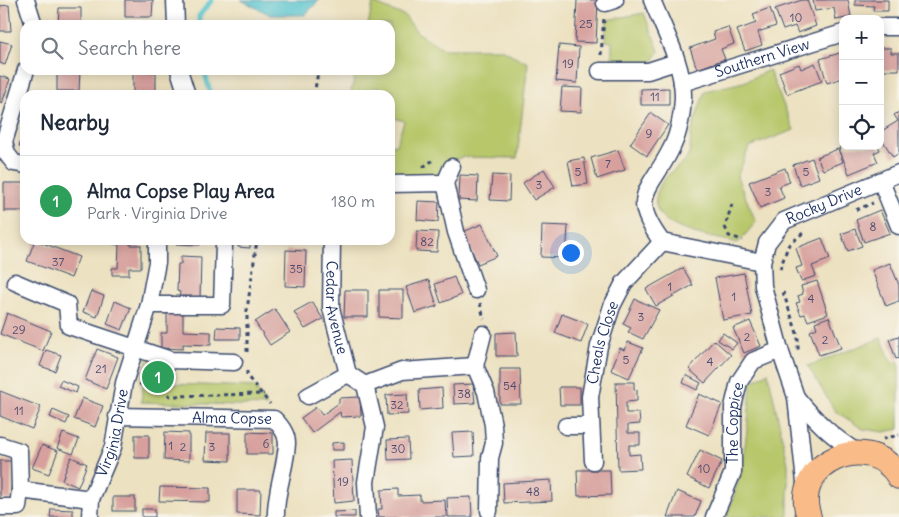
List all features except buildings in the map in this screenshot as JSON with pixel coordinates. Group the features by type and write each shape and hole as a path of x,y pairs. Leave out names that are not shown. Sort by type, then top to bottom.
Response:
{"highway":[{"path":"807,510 811,481 819,469 830,460 843,454 877,449 899,477"}],"street":[{"path":"26,0 32,20"},
{"path":"175,0 176,20"},
{"path":"652,0 682,83 680,120 671,150 647,186 643,204 649,224 662,242 762,262"},
{"path":"884,27 899,27"},
{"name":"Southern View","path":"682,83 839,35"},
{"path":"600,71 648,71 676,62"},
{"path":"20,164 14,163 4,157 4,142 5,121 24,75"},
{"path":"181,75 185,90"},
{"path":"452,167 445,183 456,232 476,290"},
{"name":"Rocky Drive","path":"807,510 796,397 780,350 763,286 762,262 767,243 784,222 899,172"},
{"path":"881,181 899,226"},
{"path":"395,184 445,183"},
{"name":"Cheals Close","path":"593,461 590,397 599,346 612,306 624,284 662,242"},
{"name":"Virginia Drive","path":"90,517 91,499 113,447 117,416 133,348 149,305 157,262 157,245"},
{"path":"149,305 222,305 224,245"},
{"name":"Cedar Avenue","path":"332,245 331,308 348,374 365,385"},
{"path":"15,282 67,304 68,326 171,360 243,362"},
{"path":"483,334 475,366 483,382 493,425 494,443 490,458 489,511"},
{"name":"The Coppice","path":"714,517 733,472 733,407 739,382 752,361 780,350"},
{"path":"368,517 366,482 375,427 365,385 402,371 475,366"},
{"name":"Cedar Avenue","path":"308,396 348,374"},
{"name":"Rocky Drive","path":"796,397 817,422 838,441 877,449"},
{"name":"Alma Copse","path":"117,416 274,419 284,430 287,441 276,503 276,517"},
{"path":"566,426 591,426"},
{"path":"0,445 19,451 20,490 18,506 0,507"},
{"path":"20,490 91,499"}],"path":[{"path":"600,71 610,1"},
{"path":"315,90 317,75"},
{"path":"853,211 887,197"},
{"path":"732,204 725,227 729,236 743,240 742,258"},
{"path":"780,276 780,267 788,246 801,232 810,229"},
{"path":"256,245 247,310 243,362 247,376 264,394 272,407 274,419"},
{"path":"780,284 798,336 797,356"},
{"path":"476,290 484,318 483,334"},
{"path":"124,383 156,386 170,396 264,394"},
{"path":"877,449 899,435"}],"green space":[{"path":"373,3 405,16 417,32 443,49 501,49 528,63 517,158 462,157 450,162 438,177 395,178 395,145 404,121 395,118 395,90 374,87 373,90 351,90 356,75 395,75 395,20 369,20"},
{"path":"644,13 659,51 651,64 612,66 612,42 605,41 607,20"},
{"path":"769,70 794,130 749,147 737,177 756,222 738,243 694,233 679,228 666,220 658,211 656,198 665,178 684,162 689,155 692,130 705,91 744,82"},
{"path":"881,338 892,363 899,361 899,429 884,432 863,429 835,411 808,366"},
{"path":"147,357 172,369 172,384 255,387 267,406 141,402"},
{"path":"768,372 788,464 788,515 787,517 726,517 741,468 747,434 751,383"}],"water":[{"path":"241,0 319,0 305,15 271,15"}],"waterway":[{"path":"199,20 199,16 212,0"},
{"path":"205,75 210,90"}],"place":[{"name":"Alma Copse Play Area","path":"158,377"}]}
